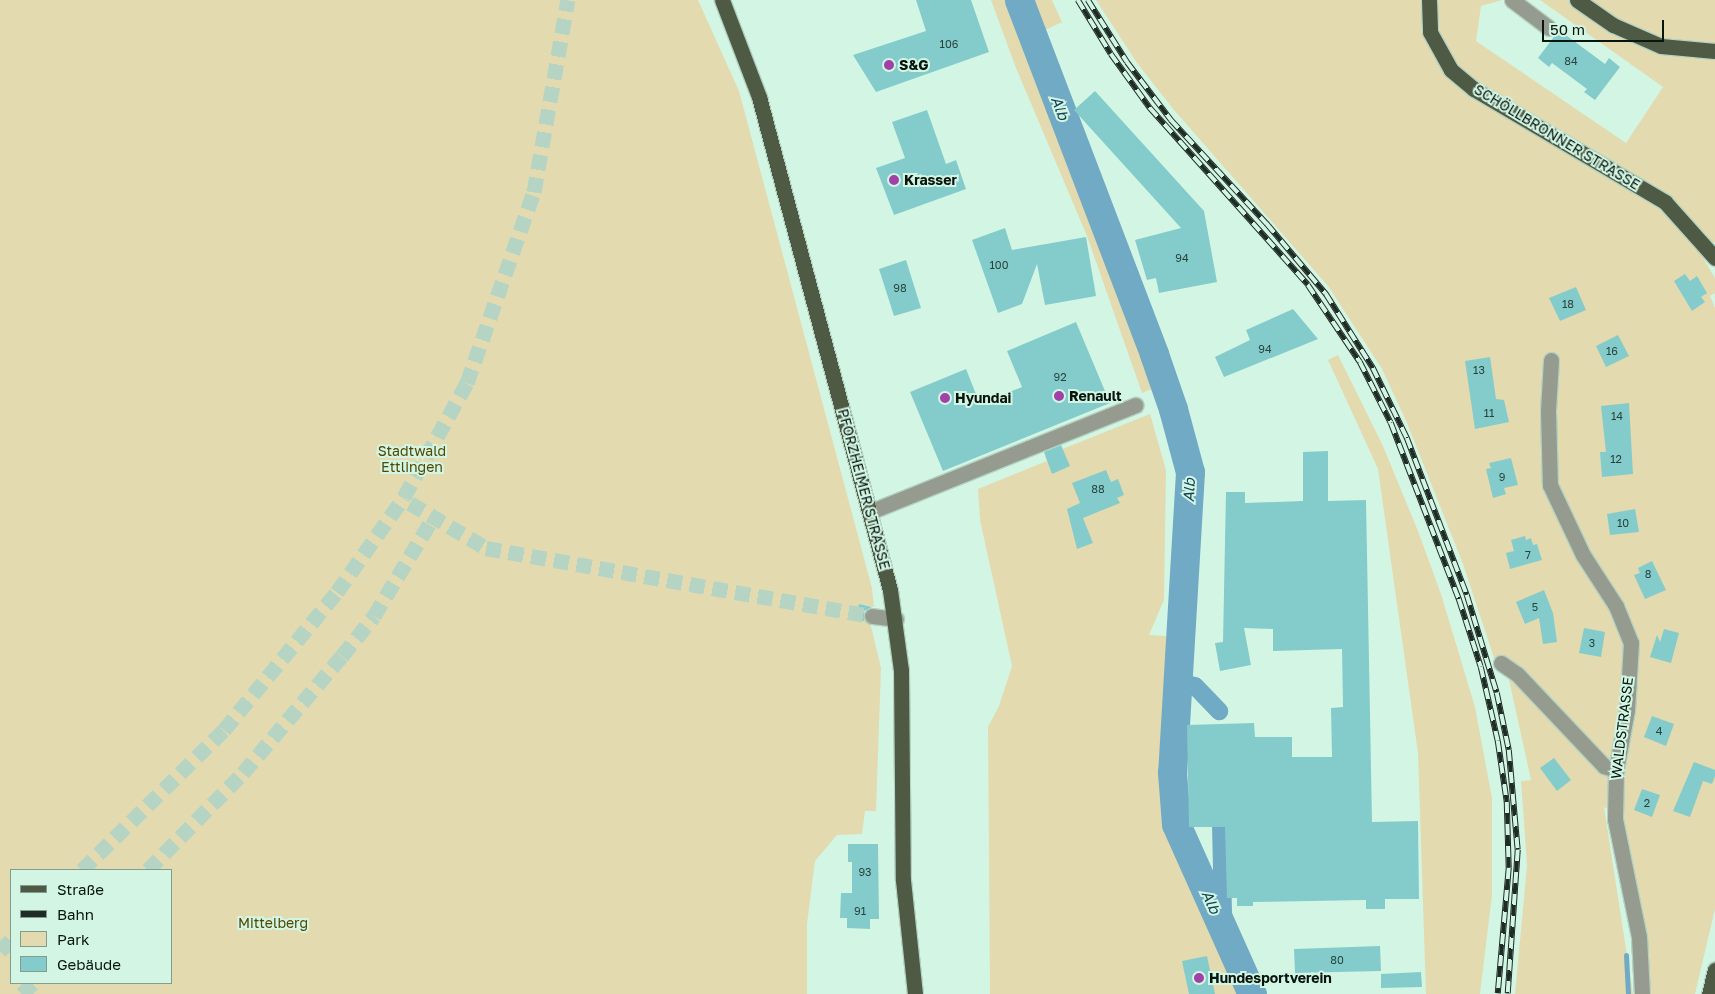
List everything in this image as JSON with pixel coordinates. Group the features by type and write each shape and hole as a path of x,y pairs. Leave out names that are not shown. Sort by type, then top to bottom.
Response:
{"main road":[{"name":"PFORZHEIMER STRASSE","path":"722,0 759,97 872,512 896,619 901,670 903,880 915,994"},
{"name":"SCHÖLLBRONNER STRASSE","path":"1429,0 1430,32 1451,70 1474,89 1666,202 1715,258"},
{"path":"1577,0 1613,25 1660,46 1715,51"},
{"path":"1710,994 1715,970"}],"street":[{"path":"1512,0 1549,28"},
{"name":"WALDSTRASSE","path":"1551,360 1548,411 1550,485 1583,555 1616,606 1631,643 1627,710 1616,770 1615,819 1639,937 1642,994"},
{"path":"872,512 1136,405"},
{"path":"872,616 896,619"},
{"path":"1501,663 1518,674 1604,766 1616,770"}],"green space":[{"name":"Stadtwald Ettlingen","path":"0,0 698,0 739,91 872,588 874,607 859,604 855,618 870,622 881,668 876,811 865,811 862,834 837,835 815,861 807,924 807,994 0,994"},
{"path":"991,0 1052,0 1062,22 1043,31 1175,379 1142,393 1087,236 1016,68"},
{"path":"1096,0 1502,0 1481,6 1476,41 1626,143 1663,87 1540,0 1715,0 1715,242 1700,253 1715,278 1715,293 1710,296 1715,308 1715,909 1695,994 1648,994 1646,932 1624,818 1604,807 1633,994 1515,994 1527,865 1521,781 1531,780 1504,657 1494,658 1463,564 1407,423 1382,369 1328,286 1174,110 1137,63"},
{"path":"1338,355 1383,446 1418,531 1441,594 1475,707 1492,798 1492,895 1480,994 1426,994 1418,753 1378,469 1328,360"},
{"path":"1150,414 1166,470 1164,600 1149,635 1166,636 1172,668 1166,758 1168,827 1219,939 1243,938 1265,994 990,994 988,727 999,706 1012,666 980,520 978,489 1047,461 1045,456"}],"building":[{"path":"916,0 971,0 989,52 876,92 853,55 926,31"},
{"path":"1559,30 1605,64 1609,58 1620,67 1595,100 1584,92 1587,89 1552,63 1549,67 1538,58"},
{"path":"1095,91 1204,211 1217,282 1159,293 1156,278 1147,280 1135,240 1181,228 1074,110"},
{"path":"927,110 946,164 956,160 966,189 894,215 876,168 905,158 892,122"},
{"path":"1005,228 1012,250 1086,237 1096,296 1045,305 1037,264 1022,304 998,313 972,240"},
{"path":"906,260 921,308 894,316 879,269"},
{"path":"1685,274 1690,281 1697,276 1707,293 1701,297 1705,302 1692,311 1674,281"},
{"path":"1576,287 1586,310 1560,321 1549,298"},
{"path":"1293,309 1318,339 1224,377 1215,357 1250,340 1246,330"},
{"name":"Renault","path":"1076,322 1110,403 943,471 910,392 966,369 980,404 1022,387 1007,351"},
{"path":"1618,335 1629,356 1606,367 1596,346"},
{"path":"1490,357 1496,399 1504,400 1509,422 1475,429 1465,361"},
{"path":"1629,403 1633,474 1602,477 1600,452 1606,452 1601,406"},
{"path":"1061,445 1070,466 1052,474 1044,452"},
{"path":"1328,451 1328,501 1366,500 1372,822 1418,821 1419,899 1385,899 1385,909 1366,909 1366,900 1253,902 1253,906 1237,906 1237,898 1227,898 1225,827 1189,827 1187,725 1254,723 1255,737 1292,737 1292,757 1332,757 1331,708 1343,707 1342,649 1273,651 1273,629 1244,628 1251,665 1220,671 1215,643 1223,642 1226,492 1245,492 1245,503 1303,501 1303,452"},
{"path":"1511,458 1518,485 1504,488 1506,494 1493,498 1486,469 1491,468 1489,463"},
{"path":"1106,470 1111,482 1118,479 1124,495 1117,498 1120,503 1083,518 1093,543 1077,549 1067,509 1080,503 1072,483"},
{"path":"1635,509 1639,532 1610,535 1607,514"},
{"path":"1525,536 1526,540 1531,538 1533,545 1537,544 1542,560 1510,569 1506,553 1514,551 1511,540"},
{"path":"1652,561 1666,590 1645,599 1634,575 1640,573 1638,568"},
{"path":"1544,590 1553,613 1557,642 1543,644 1539,618 1525,624 1516,602"},
{"path":"859,604 872,607 864,611 864,621 855,618"},
{"path":"1584,628 1605,632 1601,657 1579,653"},
{"path":"1664,629 1679,633 1671,663 1650,657 1657,635 1660,642"},
{"path":"1652,716 1674,724 1666,746 1644,737"},
{"path":"1554,758 1571,780 1557,791 1540,768"},
{"path":"1694,762 1715,770 1715,776 1712,784 1703,781 1690,817 1673,811"},
{"path":"1642,789 1660,795 1652,817 1634,810"},
{"path":"848,844 878,844 879,919 870,919 870,929 847,928 847,918 840,918 841,893 852,893 852,862 848,862"},
{"path":"1380,946 1381,971 1295,973 1294,949"},
{"name":"Hundesportverein","path":"1207,956 1215,994 1189,994 1182,961"},
{"path":"1421,972 1422,987 1381,988 1381,974"}],"waterway":[{"name":"Alb","path":"1019,0 1154,354 1173,409 1190,472 1172,772 1176,824 1252,994"},
{"path":"1179,682 1195,686 1219,711"},
{"path":"1219,919 1223,913 1221,827"},
{"path":"1626,955 1628,994"}],"tunnel":[{"path":"83,869 224,730 337,592 404,497 467,383 534,192 568,0"},
{"path":"410,503 486,548 872,616"},
{"path":"149,869 243,773 342,656 374,616 433,518"},
{"path":"0,951 10,941"},
{"path":"22,994 32,984"}],"railway":[{"path":"1078,0 1111,54 1150,108 1308,285 1360,362 1391,423 1459,599 1481,667 1498,741 1507,802 1509,868 1498,994"},
{"path":"1088,0 1127,62 1171,120 1267,224 1326,294 1373,368 1407,438 1467,595 1497,693 1509,750 1518,850 1508,994"}],"place":[{"name":"S&G","path":"889,65"},
{"name":"Krasser","path":"894,180"},
{"name":"Renault","path":"1059,396"},
{"name":"Hyundai","path":"945,398"},
{"name":"Hundesportverein","path":"1199,978"}],"park label":[{"name":"Mittelberg","path":"273,923"}]}
